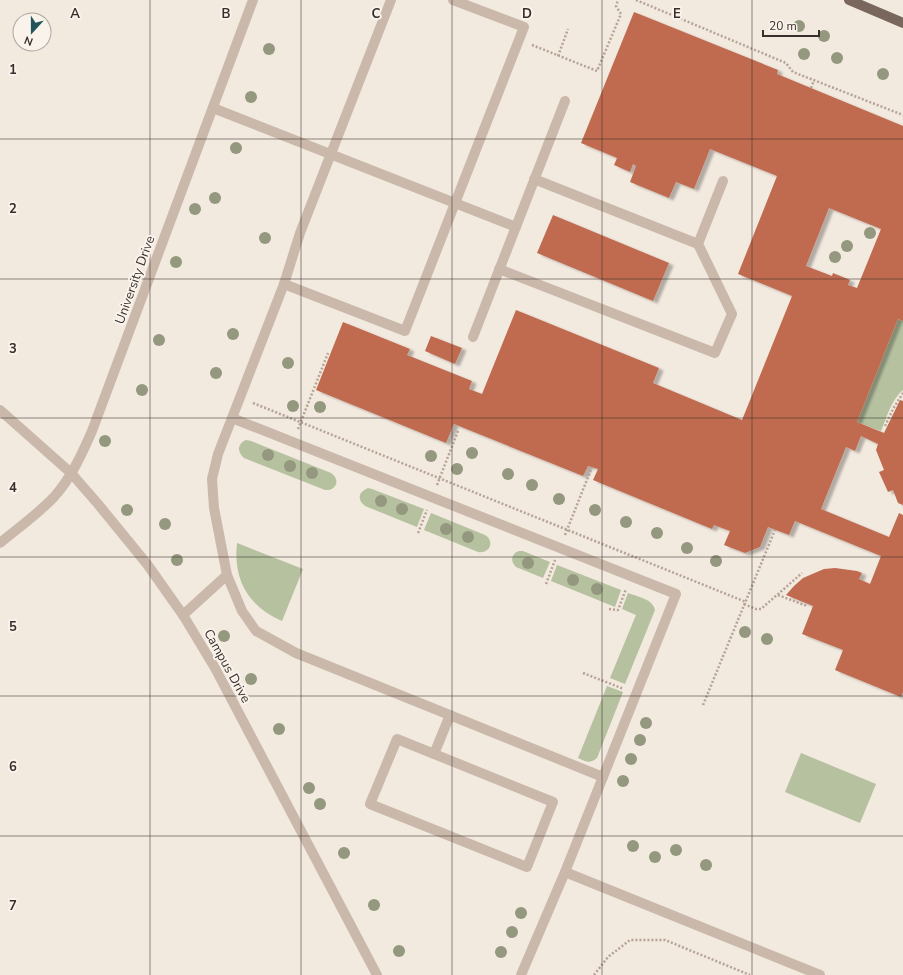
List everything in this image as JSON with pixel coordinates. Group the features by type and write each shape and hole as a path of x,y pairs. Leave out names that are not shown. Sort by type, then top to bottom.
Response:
{"main road":[{"path":"849,0 903,23"}],"street":[{"name":"University Drive","path":"0,543 20,528 54,496 71,473 82,454 92,431 253,0"},
{"path":"391,0 300,233 284,284 218,454 212,479 214,508 227,575 242,611 256,631 296,653 603,777"},
{"path":"284,284 405,331 524,28 453,0"},
{"path":"473,337 565,102"},
{"path":"213,108 516,227"},
{"path":"499,269 715,353 732,314 698,244 534,179"},
{"path":"698,244 723,181"},
{"name":"Campus Drive","path":"0,410 71,473 128,539 183,615 215,668 377,975"},
{"path":"232,418 676,594 565,872 521,975"},
{"path":"183,615 227,575"},
{"path":"434,754 450,715"},
{"path":"396,739 434,754 553,802 527,867 370,804 396,739"},
{"path":"565,872 820,975"}],"path":[{"path":"519,40 597,71 621,14 616,6 618,0"},
{"path":"636,0 786,63 793,72 903,115"},
{"path":"558,56 568,29"},
{"path":"811,88 814,80"},
{"path":"293,442 328,353"},
{"path":"885,426 903,393"},
{"path":"240,398 567,530 745,603 756,609 761,609 802,573"},
{"path":"546,584 592,467"},
{"path":"703,705 775,530"},
{"path":"778,595 807,606"},
{"path":"583,673 636,694"},
{"path":"594,975 608,957 630,940 665,940 750,975"}],"green space":[{"path":"898,319 903,321 903,390 892,404 881,431 857,422"},
{"path":"246,440 331,473 336,479 336,484 332,489 325,490 244,458 239,451 239,448"},
{"path":"368,488 424,509 417,527 362,504 360,496 362,492"},
{"path":"431,513 485,535 490,540 490,546 486,551 478,552 424,530"},
{"path":"237,543 303,569 282,621 260,608 245,590 238,569 236,556"},
{"path":"523,551 550,562 543,578 516,567 512,558 516,552"},
{"path":"557,565 621,590 615,607 551,581"},
{"path":"628,593 648,601 654,606 655,610 625,684 610,678 636,615 622,609"},
{"path":"607,686 623,692 597,758 590,762 586,761 578,758"},
{"path":"801,753 876,784 860,823 785,792"}],"building":[{"path":"634,12 778,70 777,74 903,126 903,321 898,319 857,422 884,433 900,400 903,401 903,505 898,503 893,490 888,492 879,472 884,470 876,450 878,444 861,436 855,451 846,447 821,509 889,537 899,513 903,515 903,692 901,697 835,670 843,650 802,634 813,606 786,595 803,578 824,569 835,568 857,571 862,573 859,579 870,584 881,556 795,521 789,535 768,527 760,547 745,553 724,545 730,531 714,525 712,529 593,480 598,469 588,466 583,476 454,424 446,443 316,390 343,322 410,349 407,355 472,381 469,389 482,394 516,310 659,368 653,383 742,420 792,296 738,274 777,176 710,149 694,189 676,182 669,198 630,182 636,166 633,164 630,172 614,165 617,158 581,143","holes":["829,208 881,229 857,288 848,285 850,280 833,273 832,276 806,266"]},
{"path":"553,215 669,263 653,301 537,253"},
{"path":"431,336 462,348 455,364 425,351"}]}
